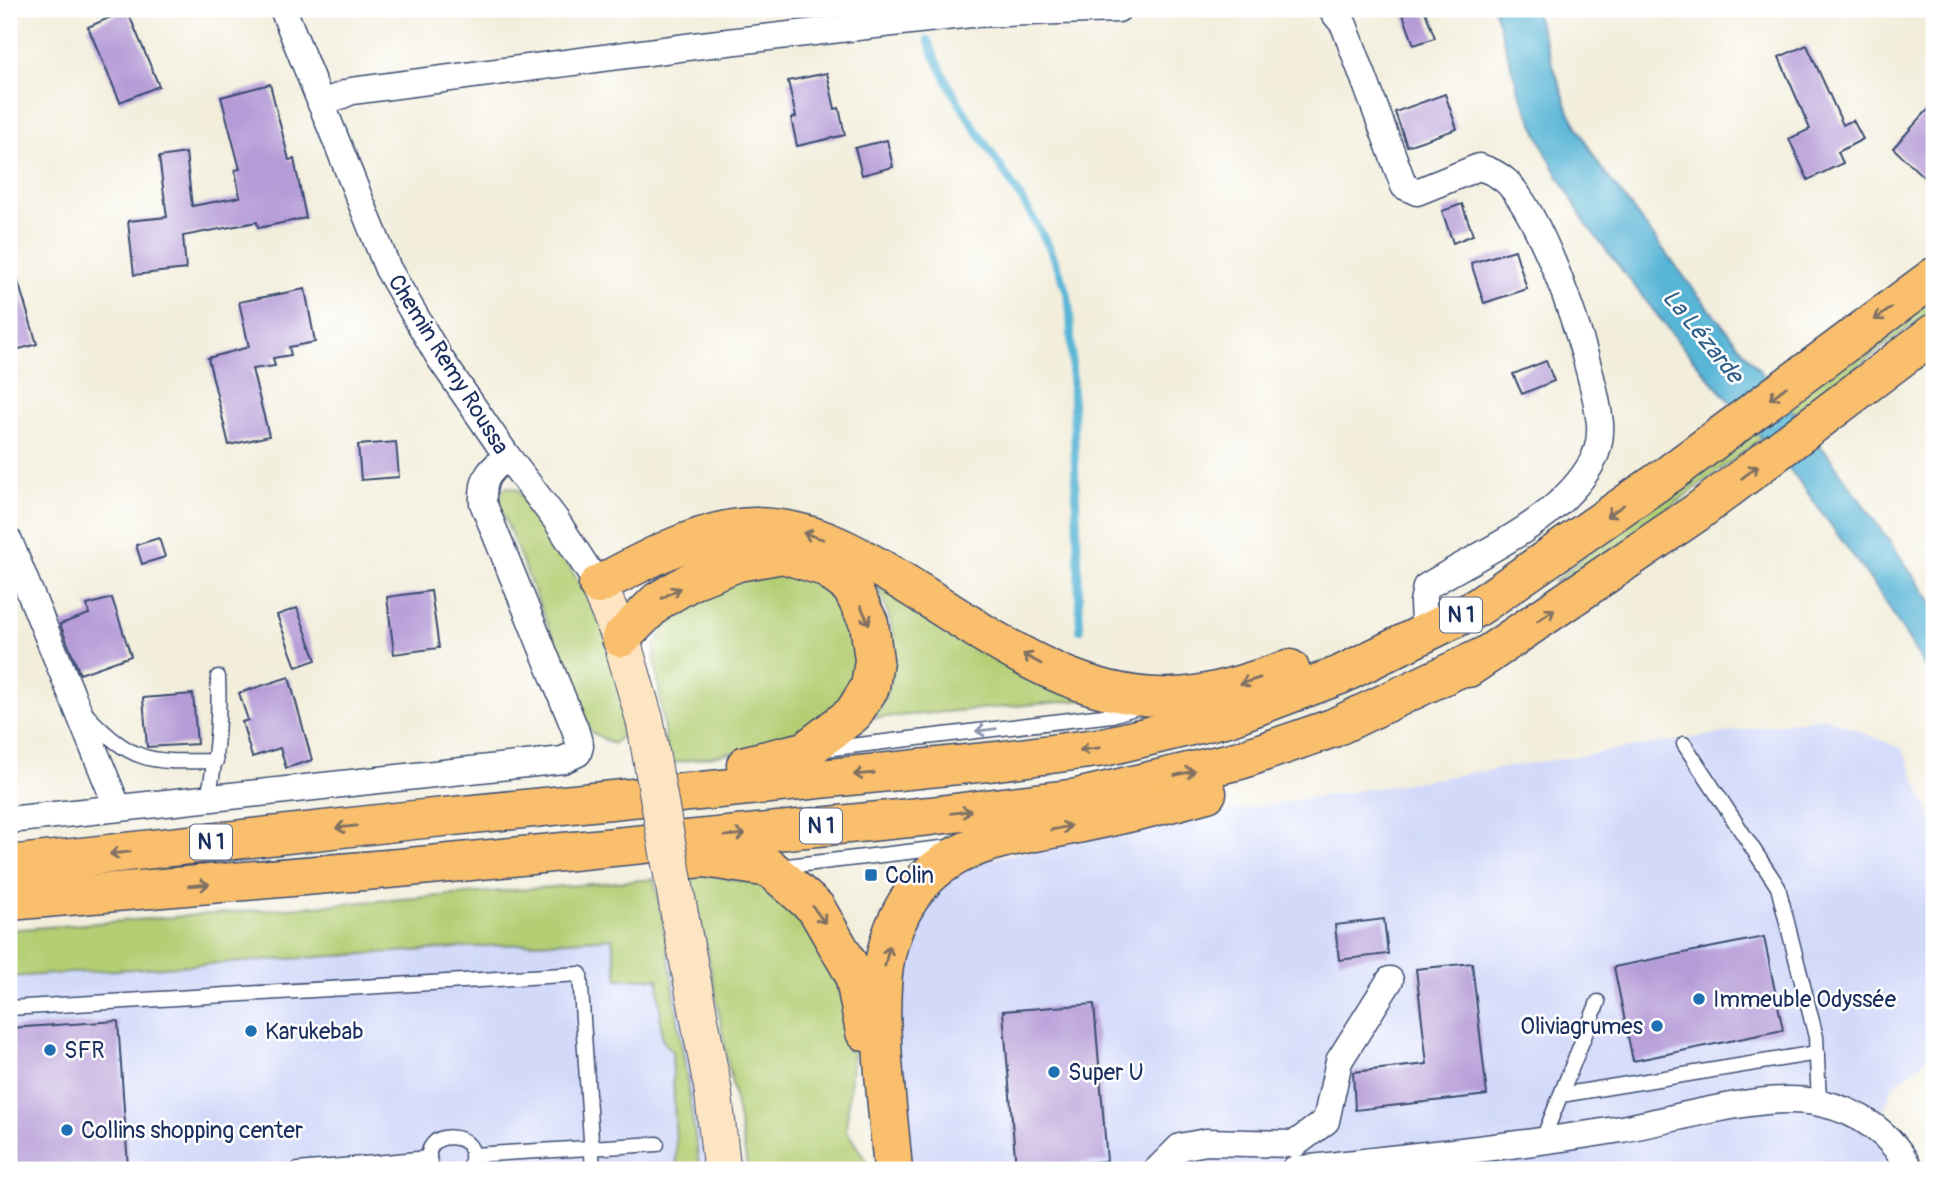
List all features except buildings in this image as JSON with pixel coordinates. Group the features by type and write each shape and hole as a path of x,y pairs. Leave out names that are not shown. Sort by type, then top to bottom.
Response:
{"highway":[{"name":"N 1","path":"9,865 414,820 929,769 1104,747 1228,718 1340,675 1478,607 1672,472 1934,276"},
{"name":"N 1","path":"9,901 398,868 930,816 1077,798 1240,760 1333,728 1489,654 1696,513 1934,333"},
{"path":"598,585 674,549 720,532 754,527 812,534 879,568 1007,646 1070,678 1106,691 1173,697 1219,691 1478,607"},
{"path":"414,820 760,763 806,751 853,714 870,687 874,660 869,623 850,586 825,567 783,554 738,562 695,579 658,601 621,638"},
{"path":"893,1170 884,1042 883,974 890,939 899,917 920,885 947,861 995,842 1138,812 1243,784 1324,752 1405,708 1489,654"},
{"path":"398,868 563,871 705,858 770,868 816,908 854,974 867,1051 875,1170"}],"main road":[{"path":"598,585 621,638 645,721 713,1090 722,1170"}],"street":[{"name":"Chemin Remy Roussa","path":"283,9 388,269 439,357 507,456 556,520 598,585"},
{"path":"321,104 352,91 702,45 971,14 1118,9"},
{"path":"1331,9 1343,25 1404,186 1416,192 1479,167 1496,173 1521,201 1534,222 1561,289 1588,366 1600,425 1599,446 1589,468 1566,498 1523,529 1426,587 1423,602 1424,625"},
{"path":"9,820 117,806 536,764 563,760 578,753 580,746 575,729 483,503 482,484 491,470 507,456"},
{"path":"9,541 117,806"},
{"path":"1157,1170 1181,1147 1206,1142 1295,1144 1326,1121 1339,1061 1390,980"},
{"path":"1294,1170 1542,1141 1774,1100 1819,1102 1860,1115 1896,1149 1910,1170"}],"lane":[{"path":"208,797 216,761 220,718 218,677"},
{"path":"806,751 1112,715 1173,697"},
{"path":"72,700 109,739 152,762 216,761"},
{"path":"1684,744 1779,887 1816,1037 1819,1102"},
{"path":"770,868 995,842"},
{"path":"9,1008 580,974 593,1170"},
{"path":"1542,1141 1598,1002"},
{"path":"1561,1095 1817,1053"},
{"path":"298,1170 431,1164 435,1142 446,1136 465,1142 472,1155 468,1170"},
{"path":"472,1155 657,1144"}],"shaded area":[{"path":"1825,717 1903,749 1934,823 1934,1053 1892,1087 1883,1114 1910,1170 893,1170 890,939 965,864 1210,814"},
{"path":"612,938 690,958 720,1170 9,1170 9,975"}],"green space":[{"path":"1934,299 1934,309 1793,414 1786,404"},
{"path":"1754,427 1762,438 1620,545 1570,576 1553,583 1599,543"},
{"path":"508,487 517,489 546,532 579,583 607,635 617,660 624,695 626,732 613,744 591,732 503,514 498,493"},
{"path":"754,573 801,573 842,604 852,626 859,658 844,710 780,744 668,764 654,648 663,628 700,592"},
{"path":"877,583 1085,700 874,718 890,682 895,651 890,620"},
{"path":"688,870 780,889 815,924 855,1031 846,1130 867,1162 868,1170 748,1170 708,954"},
{"path":"654,879 667,944 700,1170 677,1170 672,1052 662,1039 658,978 618,979 612,938 9,977 9,930"}],"water":[{"name":"La Lézarde","path":"1494,9 1534,9 1569,112 1599,165 1698,295 1829,456 1929,598 1934,608 1934,682 1882,596 1796,477 1680,344 1586,224 1548,157 1518,89"}],"waterway":[{"path":"928,40 959,103 1037,224 1068,294 1080,630"}],"place":[{"name":"Colin","path":"871,875"},
{"name":"Immeuble Odyssée","path":"1699,999"},
{"name":"Oliviagrumes","path":"1657,1026"},
{"name":"Karukebab","path":"251,1031"},
{"name":"SFR","path":"50,1050"},
{"name":"Super U","path":"1054,1072"},
{"name":"Collins shopping center","path":"67,1130"}]}
